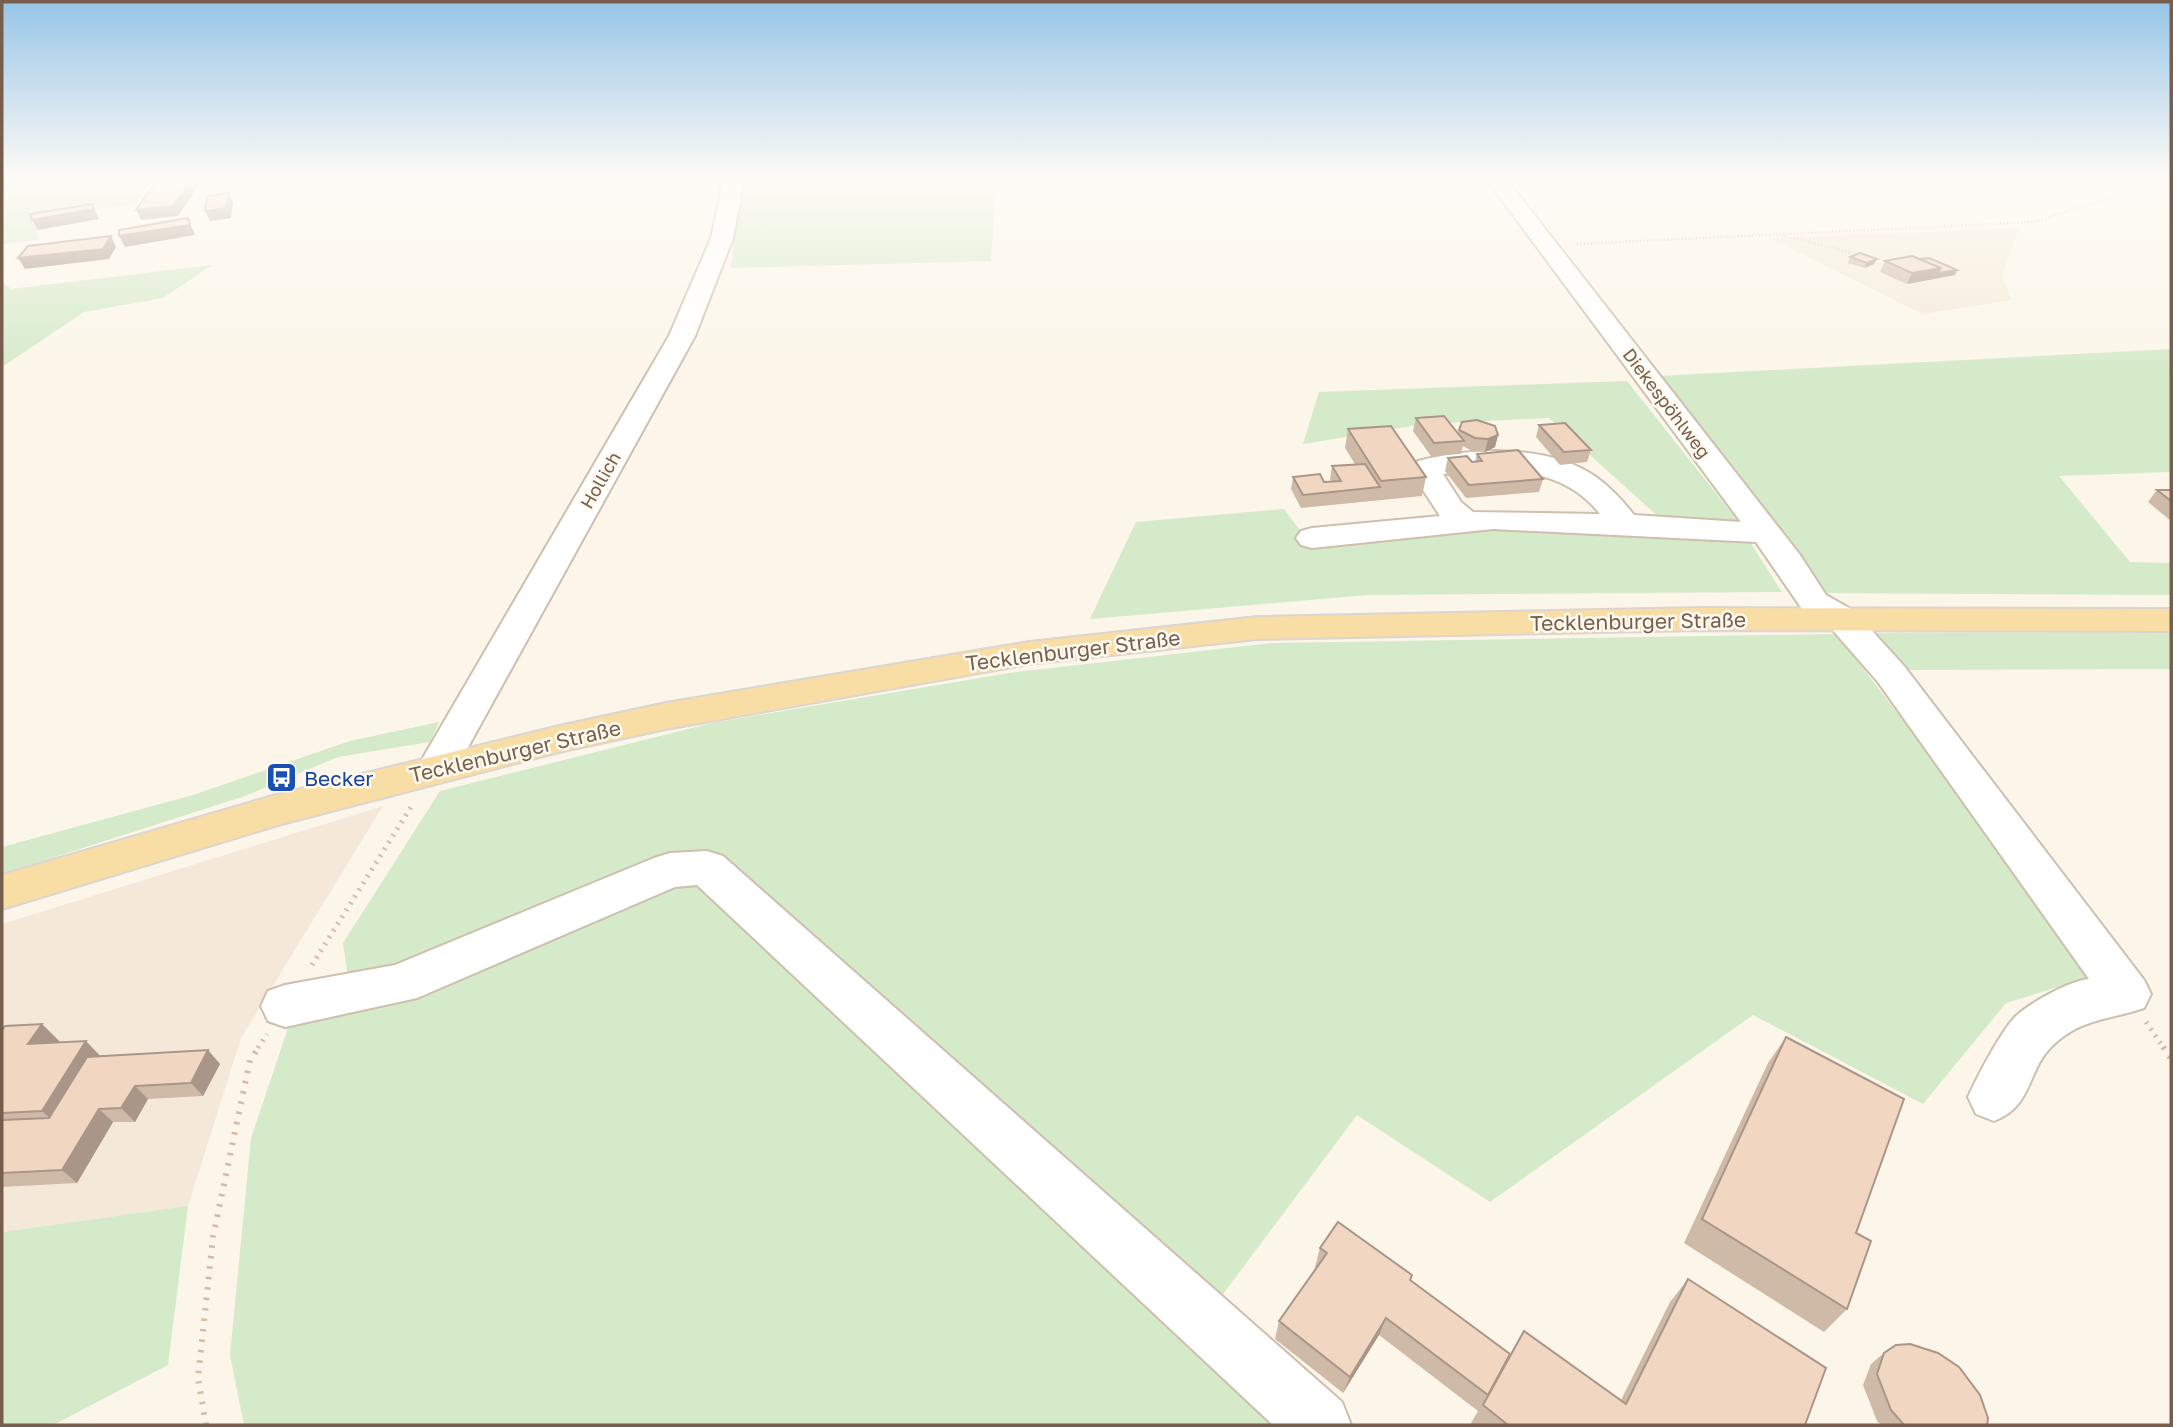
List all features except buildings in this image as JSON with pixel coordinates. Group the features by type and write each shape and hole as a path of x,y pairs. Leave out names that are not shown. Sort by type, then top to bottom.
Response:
{"main road":[{"name":"Tecklenburger Straße","path":"2,892 276,810 437,768 666,716 1015,655 1257,628 1842,618 2171,620"}],"street":[{"name":"Hollich","path":"437,768 682,336 718,247"},
{"name":"Diekespöhlweg","path":"1548,247 1766,533 1814,602 1842,618 1891,674 2127,994"},
{"path":"1465,522 1450,508 1427,473 1429,467 1502,459 1551,466 1585,482 1614,508 1625,524"},
{"path":"1312,538 1465,522 1625,524 1766,533"},
{"path":"285,1006 400,984 670,870 707,868 1319,1425"},
{"path":"1994,1097 2033,1032 2083,1000 2127,994"}],"path":[{"path":"1830,247 1871,257"},
{"path":"206,1425 198,1378 212,1237 250,1060 437,768"},
{"path":"2127,994 2171,1059"}],"shaded area":[{"path":"1787,247 2012,247 2002,276 2012,300 1922,314"},
{"path":"383,806 241,1038 188,1206 2,1232 2,924"}],"green space":[{"path":"733,247 992,247 991,261 731,268"},
{"path":"212,265 163,298 84,312 2,367 2,282 11,289"},
{"path":"2171,349 2171,472 2059,476 2130,562 2171,563 2171,595 1826,593 1754,507 1658,376"},
{"path":"1627,381 1738,521 1663,521 1549,418 1423,424 1303,444 1319,392"},
{"path":"1284,509 1310,544 1475,527 1750,542 1782,592 1367,595 1090,619 1136,522"},
{"path":"1895,633 2171,633 2171,669 1905,670 1856,659 2097,975 2006,1003 1923,1104 1753,1015 1490,1202 1357,1115 1208,1314 784,919 701,849 406,968 348,976 343,943 440,791 712,723 1015,672 1272,643"},
{"path":"439,722 430,742 338,757 245,796 2,874 2,847 193,795 350,741"},
{"path":"671,881 713,887 1288,1425 244,1425 230,1355 251,1138 288,1028 401,996"},
{"path":"188,1206 168,1365 53,1425 2,1425 2,1232"}],"place":[{"name":"Becker","path":"281,778"}]}
